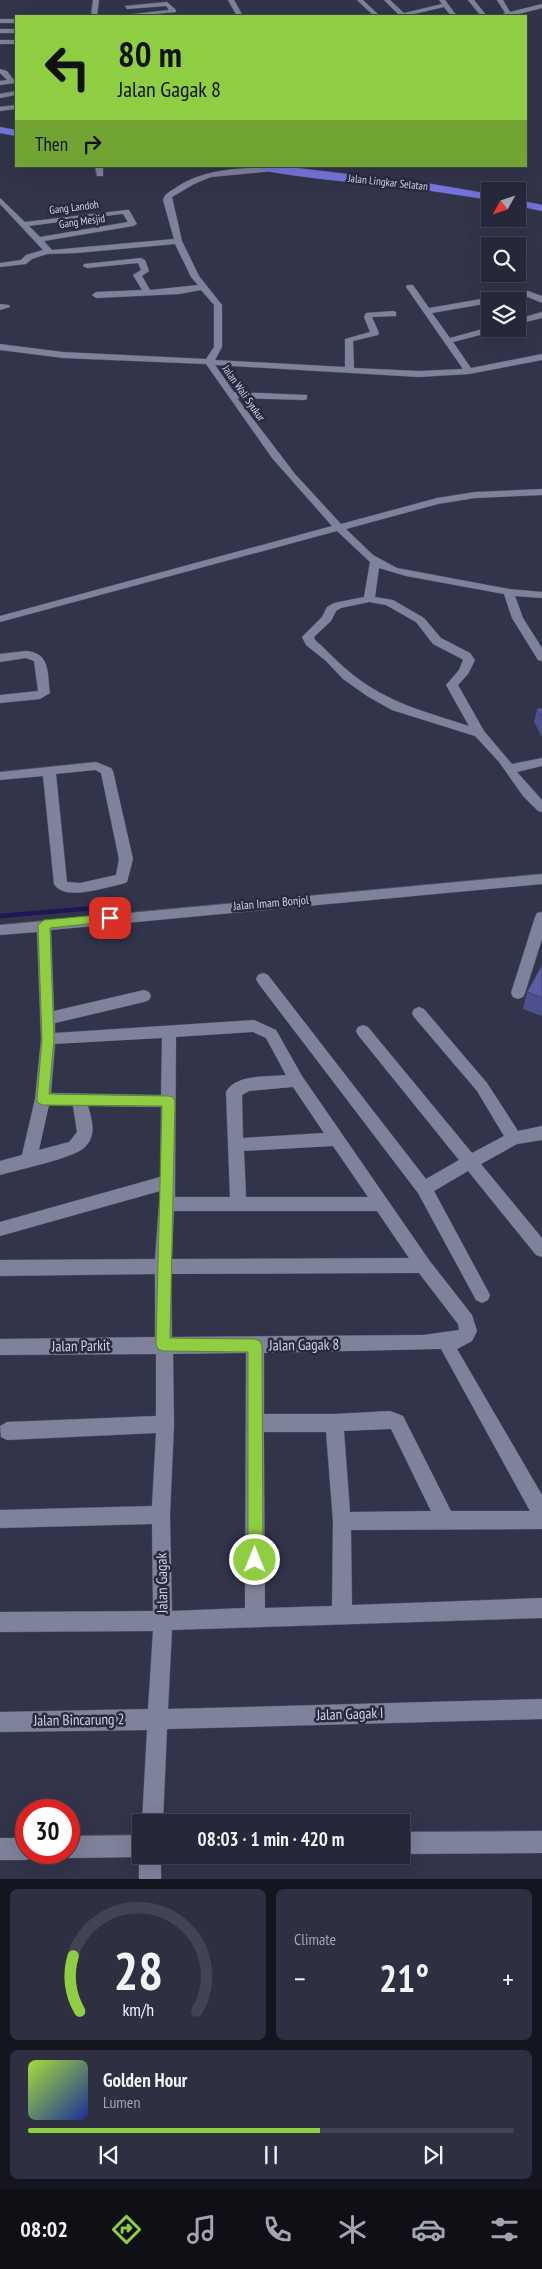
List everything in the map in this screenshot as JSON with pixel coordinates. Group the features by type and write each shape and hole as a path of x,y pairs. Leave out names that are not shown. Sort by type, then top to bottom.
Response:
{"highway":[{"path":"0,130 15,132"},
{"path":"0,135 15,138"},
{"name":"Jalan Lingkar Selatan","path":"296,167 401,177 481,189"},
{"name":"Jalan Lingkar Selatan","path":"264,168 393,182 481,196"},
{"path":"526,197 542,200"},
{"path":"526,205 542,208"}],"street":[{"path":"89,15 91,0"},
{"path":"94,15 96,0"},
{"path":"231,0 239,15"},
{"path":"360,0 375,15"},
{"path":"386,0 399,15"},
{"path":"471,0 483,15"},
{"path":"500,0 505,15 542,6"},
{"path":"403,15 444,2 453,15"},
{"path":"127,4 167,4 174,11 156,15"},
{"path":"0,21 15,21"},
{"path":"0,31 15,31"},
{"path":"0,42 15,42"},
{"path":"0,71 5,72 14,81"},
{"path":"0,84 14,81"},
{"path":"2,95 15,93"},
{"path":"2,95 14,107"},
{"path":"0,109 14,107"},
{"name":"Jalan Wali Syukur","path":"264,168 228,171 200,178 168,196 167,200 178,241 189,267 218,305 218,347 209,362 287,472 334,523 375,562 394,571 540,597"},
{"path":"0,200 25,224 48,251"},
{"name":"Gang Landoh","path":"25,224 126,212 133,224 130,226"},
{"name":"Gang Mesjid","path":"37,240 130,226"},
{"path":"0,265 24,262 28,258 48,251 77,251 178,241"},
{"path":"87,266 141,260 145,271 137,275 147,292"},
{"path":"410,287 469,371"},
{"path":"96,295 204,288"},
{"path":"428,311 528,294 542,300"},
{"path":"350,369 349,339 375,333 368,317 369,315 392,314"},
{"path":"526,320 542,315"},
{"path":"448,341 481,332"},
{"path":"0,347 63,355 419,374 469,371 542,357"},
{"path":"233,395 304,397"},
{"path":"0,619 50,601 460,490 542,485"},
{"path":"334,523 454,498 542,492"},
{"path":"369,599 375,562"},
{"path":"509,592 511,602 520,620 542,657"},
{"path":"479,733 396,707 383,700 347,676 330,658 310,642 308,637 328,619 331,610 338,606 369,599 396,604 420,620 437,642 456,649 466,656 468,660 467,665 452,685 479,733 504,759 527,793 542,808"},
{"path":"0,610 50,601"},
{"path":"0,658 29,654 37,656 44,693 0,699"},
{"path":"509,769 542,762"},
{"path":"0,776 96,766 107,771 126,859 122,879 80,888 64,886 62,884 49,771"},
{"name":"Jalan Imam Bonjol","path":"0,930 542,879"},
{"path":"518,992 542,917"},
{"path":"29,1160 43,1099 48,1039 44,925"},
{"path":"263,979 424,1188 482,1295"},
{"path":"46,1019 144,996"},
{"path":"419,1013 482,1087 514,1138"},
{"path":"48,1039 254,1026 262,1028 271,1034 298,1080 337,1139 424,1265"},
{"path":"363,1031 542,1250"},
{"name":"Jalan Gagak","path":"152,1814 163,1621 161,1515 165,1424 163,1266 168,1182 169,1032"},
{"path":"238,1204 234,1092 247,1085 298,1080"},
{"path":"43,1099 168,1101"},
{"path":"0,1168 74,1147 82,1142 86,1135 79,1099"},
{"path":"424,1188 514,1138 542,1133"},
{"path":"236,1145 337,1139"},
{"path":"0,1229 168,1182"},
{"path":"166,1204 383,1204"},
{"path":"0,1268 424,1265"},
{"name":"Jalan Gagak 8","path":"163,1344 255,1346 423,1343 463,1338 466,1335 468,1326 424,1265"},
{"path":"446,1340 450,1352 542,1513"},
{"name":"Jalan Parkit","path":"0,1347 163,1344"},
{"path":"255,1346 255,1618"},
{"path":"256,1423 334,1423 390,1420 397,1422 445,1519"},
{"path":"334,1423 342,1520 342,1616"},
{"path":"7,1431 165,1424"},
{"path":"0,1519 161,1515"},
{"path":"342,1520 542,1520"},
{"path":"0,1622 163,1621 542,1608"},
{"name":"Jalan Gagak I","path":"158,1720 542,1709"},
{"name":"Jalan Bincarung 2","path":"0,1722 158,1720"},
{"path":"410,1843 542,1842"},
{"path":"80,1848 132,1846"},
{"path":"0,1849 15,1849"},
{"path":"150,1864 150,1879"}],"building":[{"path":"542,708 542,718 537,709"},
{"path":"542,965 542,998 527,992"}],"waterway":[{"path":"0,916 106,907"}],"route":[{"path":"110,918 44,925 48,1039 43,1099 168,1101 168,1182 163,1266 163,1344 255,1346 255,1560"}]}
